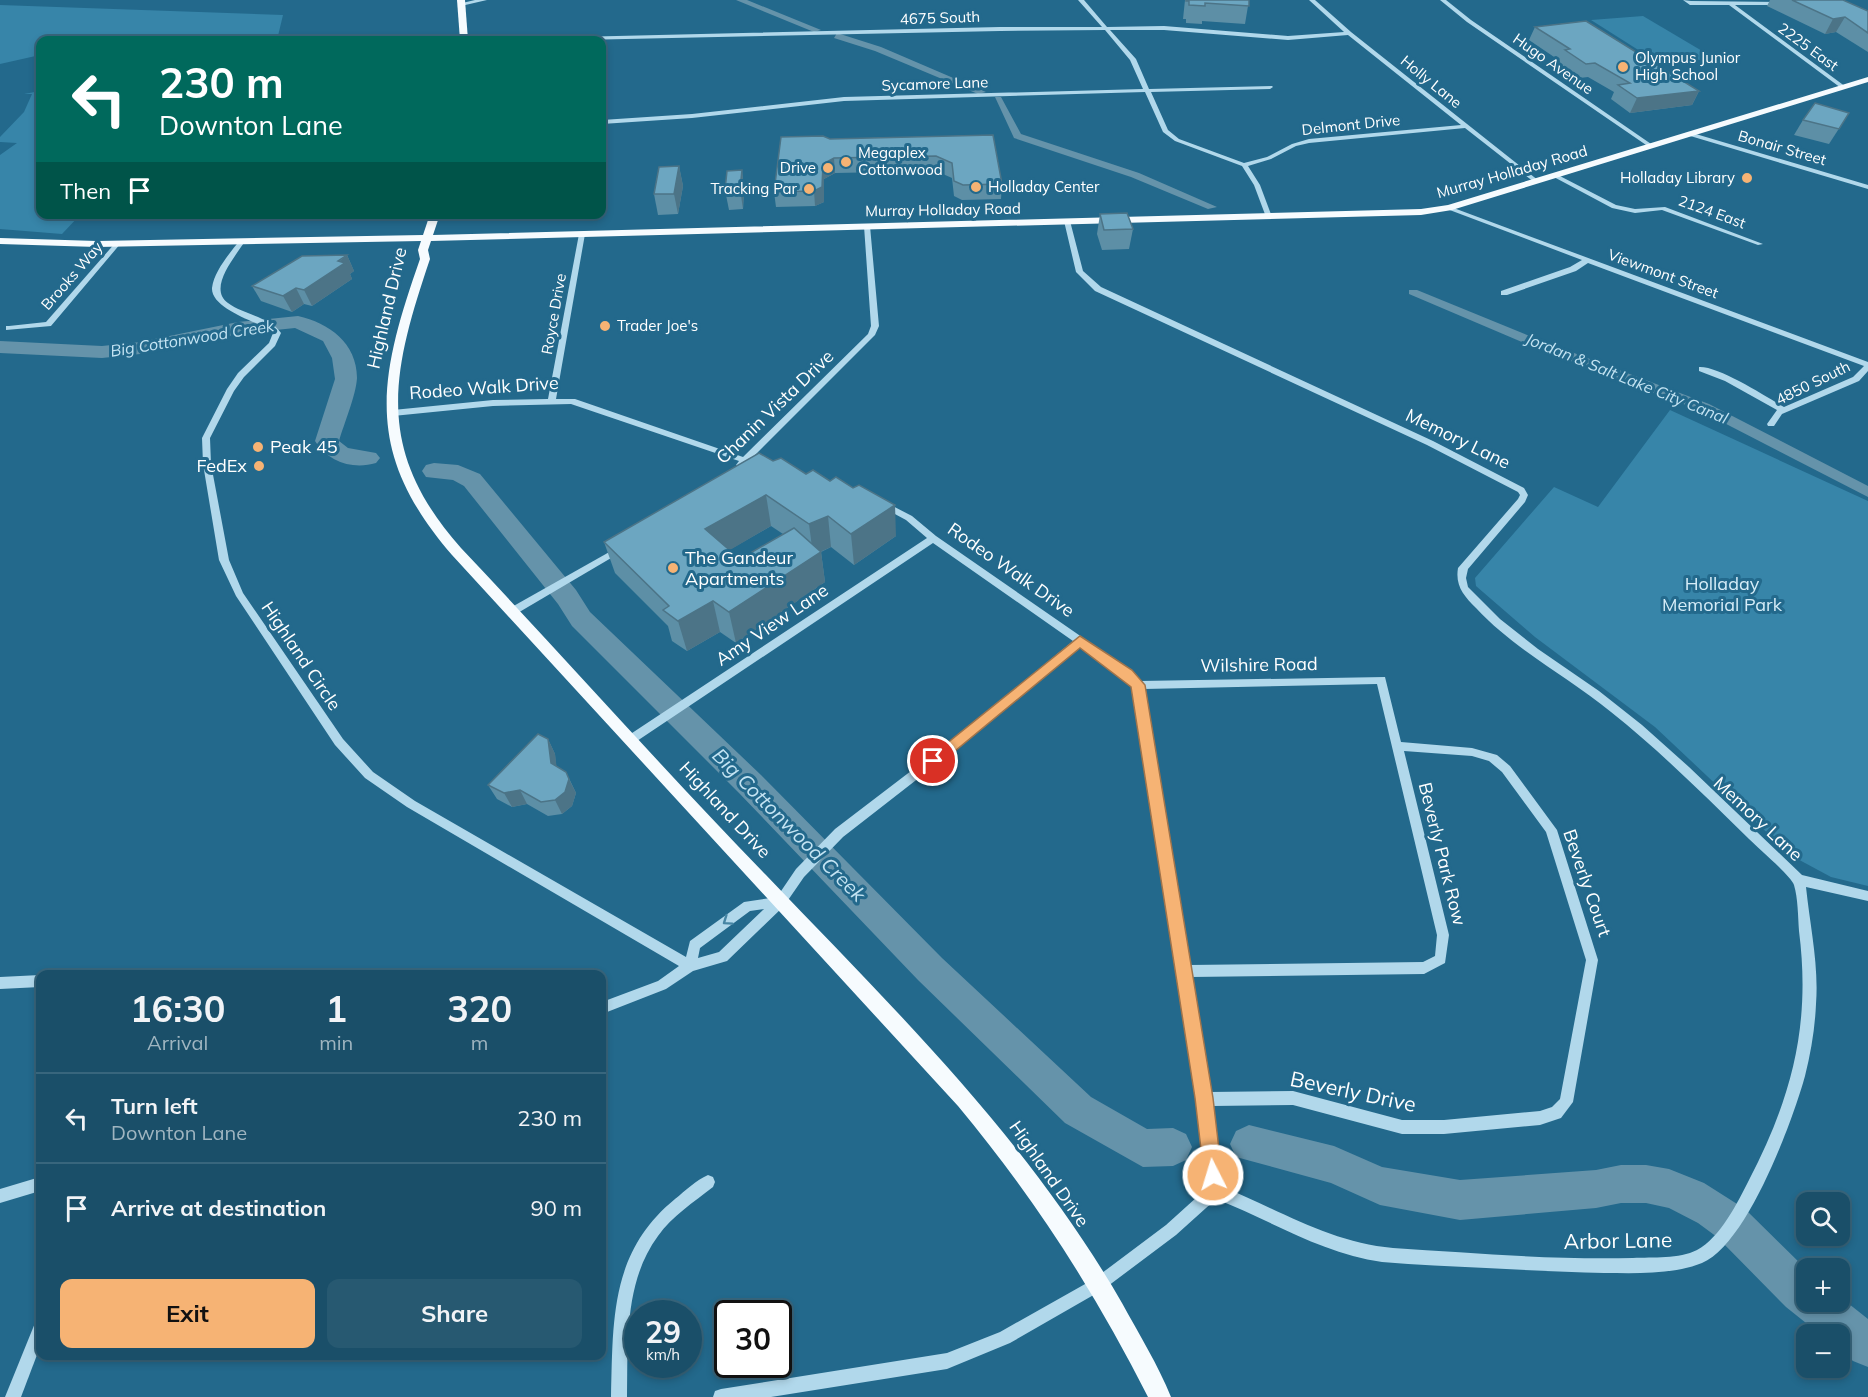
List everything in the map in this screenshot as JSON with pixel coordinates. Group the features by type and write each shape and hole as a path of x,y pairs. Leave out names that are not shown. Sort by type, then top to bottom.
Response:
{"main road":[{"path":"461,2 464,36"},
{"name":"Murray Holladay Road","path":"0,241 118,243 428,238 1408,213 1449,208 1868,79"},
{"name":"Highland Drive","path":"434,219 423,250 424,259 397,350 393,413 400,460 413,492 443,535 780,902 878,1004 991,1131 1034,1186 1099,1284 1160,1397"}],"street":[{"path":"461,2 484,0"},
{"path":"1081,0 1103,28 1133,59 1167,134 1244,165 1257,186 1269,217"},
{"name":"Holly Lane","path":"1312,0 1349,33 1536,181"},
{"name":"Hugo Avenue","path":"1443,0 1469,21 1651,146"},
{"path":"1688,2 1792,3"},
{"name":"2225 East","path":"1731,4 1843,87"},
{"name":"4675 South","path":"606,38 1103,28 1164,28 1288,38 1349,33"},
{"name":"Sycamore Lane","path":"606,122 692,116 844,99 1270,87"},
{"name":"Delmont Drive","path":"1244,165 1269,158 1309,141 1465,126"},
{"name":"Bonair Street","path":"1689,134 1868,187"},
{"name":"2124 East","path":"1554,175 1614,207 1635,211 1663,208 1760,244"},
{"name":"Viewmont Street","path":"1449,208 1868,366"},
{"name":"Memory Lane","path":"1067,221 1080,272 1098,289 1430,443 1521,490 1524,495 1522,500 1463,568 1461,578 1464,588 1515,636 1616,710 1799,880"},
{"name":"Chanin Vista Drive","path":"730,475 871,335 875,326 867,226"},
{"name":"Royce Drive","path":"552,400 582,234"},
{"name":"Highland Circle","path":"242,241 219,273 215,289 217,296 227,307 273,327 278,333 272,345 241,375 230,391 206,438 207,464 220,544 231,576 252,613 339,742 369,775 411,804 690,966"},
{"name":"Brooks Way","path":"9,328 36,328 48,324 118,243"},
{"path":"1504,293 1573,269 1586,261"},
{"name":"4850 South","path":"1771,424 1784,410 1856,379 1868,366"},
{"path":"1702,369 1728,379 1784,410"},
{"name":"Rodeo Walk Drive","path":"393,413 552,400 580,403 766,467"},
{"name":"Rodeo Walk Drive","path":"877,501 909,518 933,538 1127,674 1138,685"},
{"name":"Amy View Lane","path":"630,740 933,538"},
{"path":"513,611 626,546"},
{"path":"606,1007 662,986 690,966 723,957 780,902 800,873 839,833 970,732 1080,641"},
{"name":"Wilshire Road","path":"1138,685 1381,680"},
{"name":"Beverly Park Row","path":"1184,971 1413,969 1432,965 1441,958 1443,935 1381,680"},
{"path":"721,1397 947,1361 1005,1338 1099,1284 1171,1230 1214,1191 1204,1098 1138,685"},
{"name":"Beverly Court","path":"1397,746 1472,752 1493,758 1506,769 1551,830 1592,953 1592,967 1569,1095 1563,1108"},
{"path":"1799,880 1868,896"},
{"name":"Arbor Lane","path":"1214,1191 1251,1205 1316,1236 1363,1252 1526,1262 1660,1264 1700,1257 1721,1238 1742,1206 1775,1146 1798,1076 1810,1002 1809,953 1799,880"},
{"path":"690,966 694,945 703,938 748,906 780,902"},
{"path":"0,983 36,981"},
{"name":"Beverly Drive","path":"1204,1098 1293,1098 1384,1124 1416,1128 1540,1118 1563,1108"},
{"path":"619,1397 621,1317 625,1294 639,1250 666,1216 708,1182"},
{"path":"0,1196 36,1185"},
{"path":"13,1397 36,1338"}],"green space":[{"path":"0,5 283,15 278,36 36,36 36,56 0,64"},
{"path":"1643,16 1714,58 1662,65 1591,20"},
{"path":"36,92 36,219 76,219 62,234 0,229 0,155 17,143 0,142 0,137 24,112 32,94 24,94"},
{"name":"Holladay Memorial Park","path":"1670,410 1868,501 1868,886 1831,877 1792,856 1655,727 1535,637 1476,586 1475,578 1554,487 1598,507"}],"building":[{"path":"1186,0 1249,0 1249,6 1205,3 1205,6 1189,5 1189,1"},
{"path":"1792,0 1843,0 1868,11 1868,33 1845,17 1833,19"},
{"path":"1586,21 1699,91 1637,98 1618,85 1630,83 1595,63 1586,64 1565,50 1570,49 1535,27"},
{"path":"1815,103 1849,113 1839,129 1803,120"},
{"path":"993,135 1002,184 963,185 954,181 952,163 936,156 834,158 823,164 822,187 814,191 774,192 781,137 823,136 830,139"},
{"path":"679,166 674,194 654,194 659,167"},
{"path":"742,170 740,189 725,190 727,171"},
{"path":"1127,213 1133,229 1104,230 1100,214"},
{"path":"347,255 338,261 345,263 304,290 296,288 283,296 252,286 302,256"},
{"path":"759,453 773,461 781,458 806,474 813,470 830,481 836,477 853,488 859,485 895,505 851,534 828,516 809,524 766,495 705,529 740,559 794,528 821,552 729,612 713,601 678,621 663,610 669,606 604,542"},
{"path":"538,734 548,739 551,763 566,772 569,779 565,792 555,800 541,802 520,790 504,793 488,785"}],"waterway":[{"name":"Jordan & Salt Lake City Canal","path":"740,0 817,30"},
{"name":"Jordan & Salt Lake City Canal","path":"837,36 878,49 981,92"},
{"name":"Jordan & Salt Lake City Canal","path":"998,99 1017,136 1135,175 1212,207"},
{"name":"Jordan & Salt Lake City Canal","path":"1413,292 1533,342 1704,407 1868,492"},
{"name":"Big Cottonwood Creek","path":"0,347 102,352 140,348 238,328 298,322 331,337 343,358 346,379 327,441 330,447 339,453 368,458"},
{"name":"Big Cottonwood Creek","path":"434,471 458,473 472,480 567,597 581,619 750,784 930,969 1078,1110 1143,1148 1173,1147"},
{"name":"Big Cottonwood Creek","path":"1249,1144 1334,1165 1380,1186 1460,1200 1596,1189 1621,1184 1646,1184 1669,1188 1691,1197 1731,1223 1796,1288"},
{"name":"Big Cottonwood Creek","path":"1826,1312 1868,1346"}],"place":[{"name":"Olympus Junior High School","path":"1623,67"},
{"name":"Megaplex Cottonwood","path":"846,162"},
{"name":"Drive","path":"828,168"},
{"name":"Holladay Library","path":"1747,178"},
{"name":"Holladay Center","path":"976,187"},
{"name":"Tracking Par","path":"809,189"},
{"name":"Trader Joe's","path":"605,326"},
{"name":"Peak 45","path":"258,447"},
{"name":"FedEx","path":"259,466"},
{"name":"The Gandeur Apartments","path":"673,568"}],"route":[{"path":"933,761 1080,641 1127,674 1138,685 1204,1098 1213,1175"}]}
